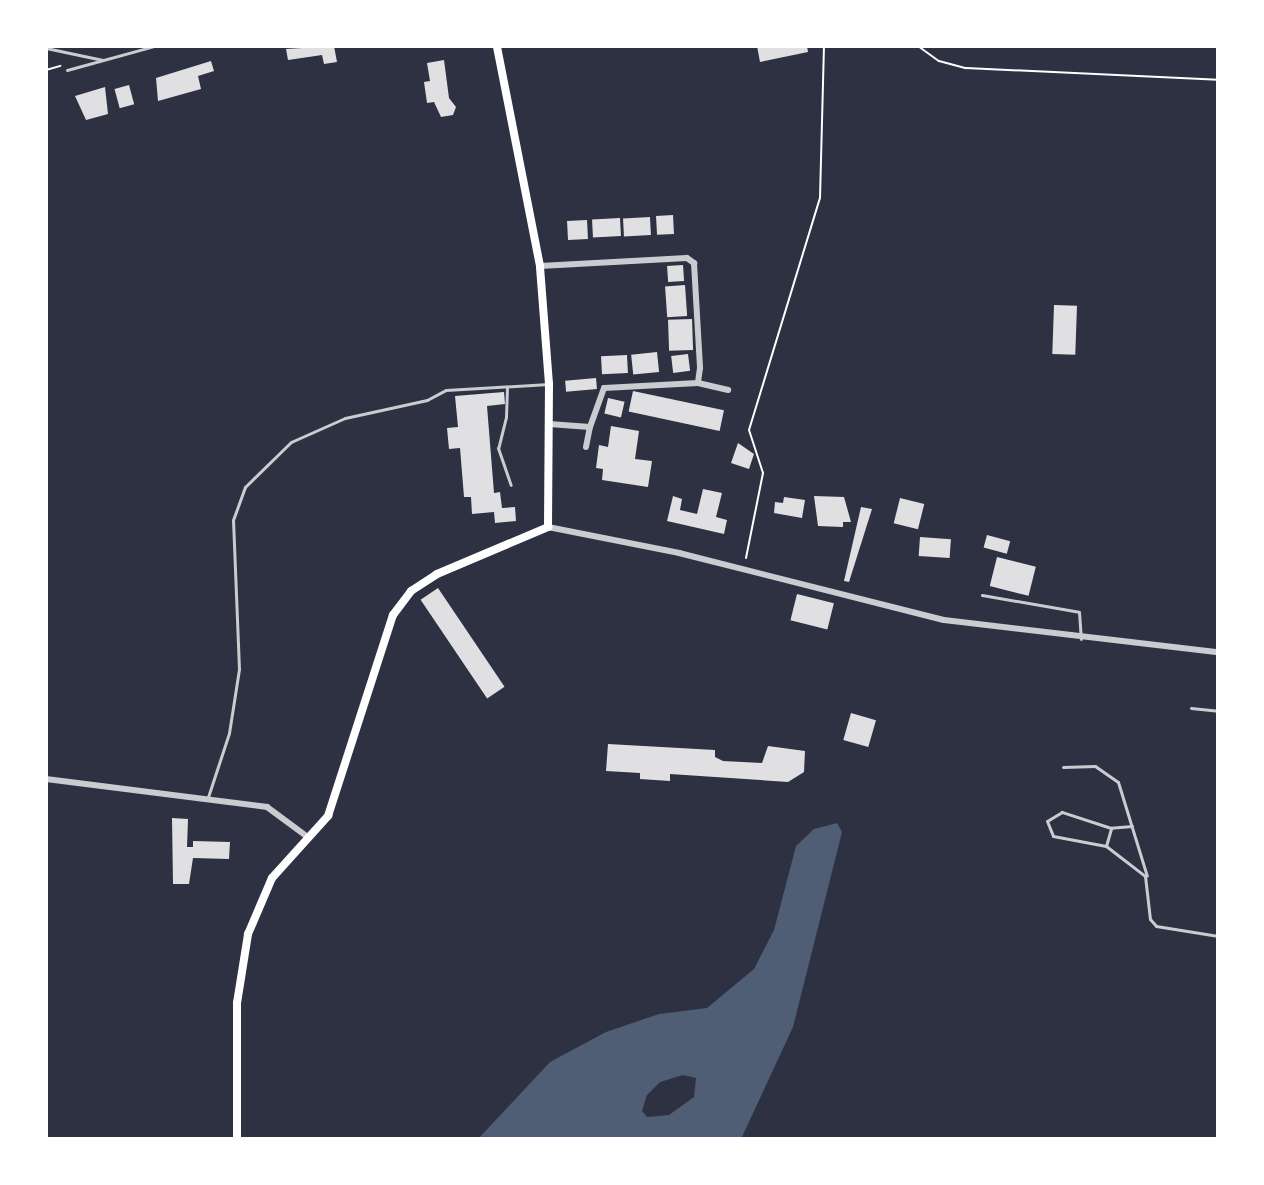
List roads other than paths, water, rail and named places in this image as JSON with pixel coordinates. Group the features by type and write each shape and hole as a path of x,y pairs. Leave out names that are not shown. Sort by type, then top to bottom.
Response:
{"main road":[{"path":"237,1139 237,1003 248,934 272,878 328,816 393,615 411,591 437,574 548,527 549,384 540,266 497,46"}],"street":[{"path":"540,266 687,258 694,271 698,383"},
{"path":"586,447 604,388 698,383 728,390"},
{"path":"549,424 590,427"},
{"path":"548,527 743,570 944,620 1081,639 1218,652"},
{"path":"46,779 208,797 267,807 309,838"}],"lane":[{"path":"67,70 154,46"},
{"path":"46,48 103,60"},
{"path":"208,797 229,733 239,669 233,520 245,487 291,442 345,418 427,400 446,390 549,384"},
{"path":"507,388 498,448 511,485"},
{"path":"982,595 1079,612 1081,639"},
{"path":"1191,708 1218,711"},
{"path":"1063,767 1095,766 1110,773 1132,826 1148,879 1148,911 1156,926 1218,936"},
{"path":"1132,826 1111,828 1062,812 1047,821 1053,836 1106,846 1148,879"},
{"path":"1106,846 1111,828"}],"water":[{"path":"837,823 842,832 793,1027 741,1139 478,1139 550,1062 606,1032 659,1014 707,1008 754,969 774,930 796,846 814,829","holes":["683,1075 696,1078 694,1097 669,1115 647,1117 642,1111 647,1095 660,1082"]}]}
